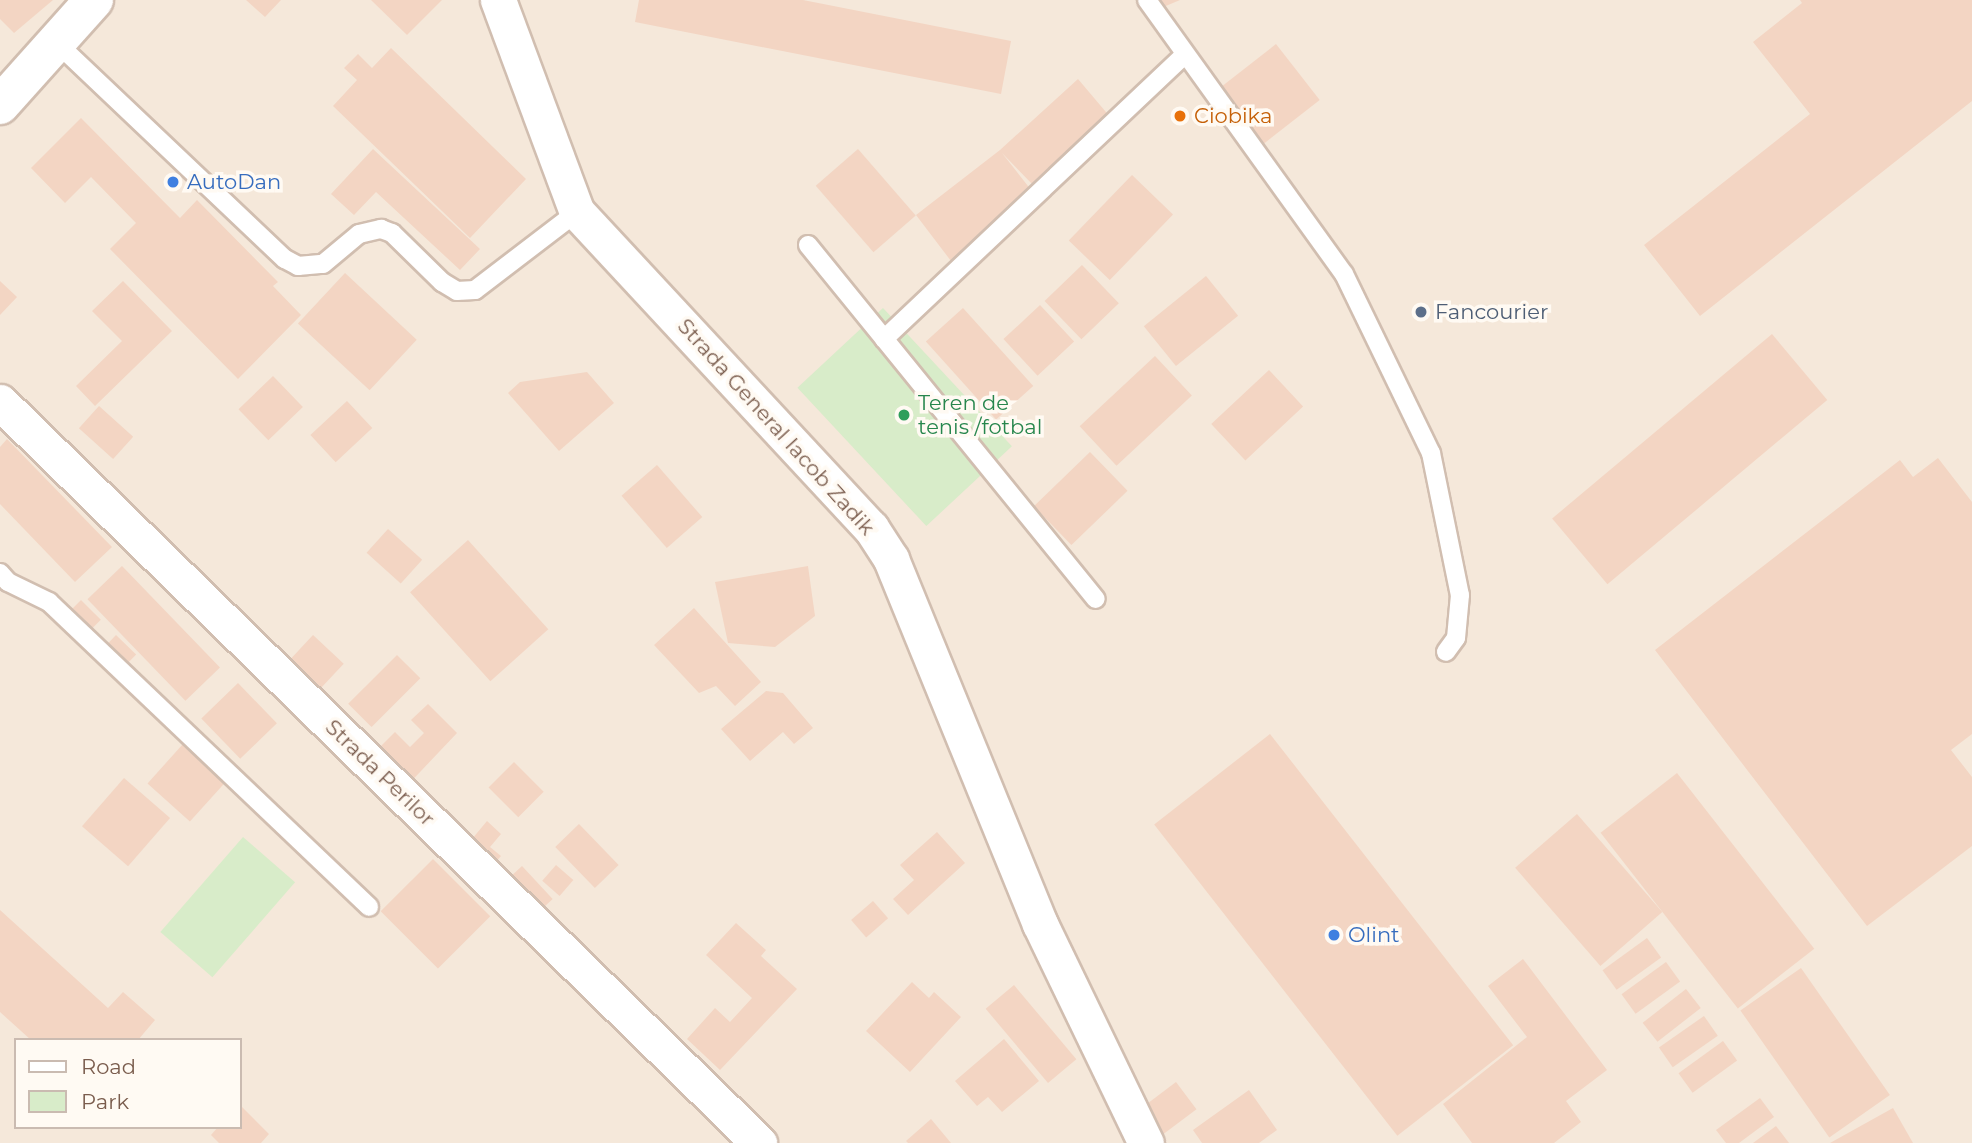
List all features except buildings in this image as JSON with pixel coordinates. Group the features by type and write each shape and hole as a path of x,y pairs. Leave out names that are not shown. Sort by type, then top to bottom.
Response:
{"main road":[{"path":"0,105 94,0"}],"street":[{"name":"Strada General Iacob Zadik","path":"498,0 577,212 871,528 891,559 1040,924 1146,1143"},
{"name":"Strada Perilor","path":"2,407 759,1143"}],"lane":[{"path":"1147,0 1344,274 1431,453 1460,595 1456,638 1446,652"},
{"path":"57,43 285,259 298,266 323,264 359,234 381,229 392,233 442,282 457,291 475,290 577,212"},
{"path":"884,339 1184,55"},
{"path":"808,244 1096,599"},
{"path":"0,573 8,582 49,602 369,907"}],"shaded area":[{"path":"0,0 1972,0 1972,1143 0,1143"}],"green space":[{"name":"Teren de tenis /fotbal","path":"883,308 1012,446 926,526 797,388"},
{"path":"243,837 295,882 212,977 160,932"}],"place":[{"name":"Ciobika","path":"1180,116"},
{"name":"AutoDan","path":"173,182"},
{"name":"Fancourier","path":"1421,312"},
{"name":"Teren de tenis /fotbal","path":"904,415"},
{"name":"Olint","path":"1334,935"}]}
